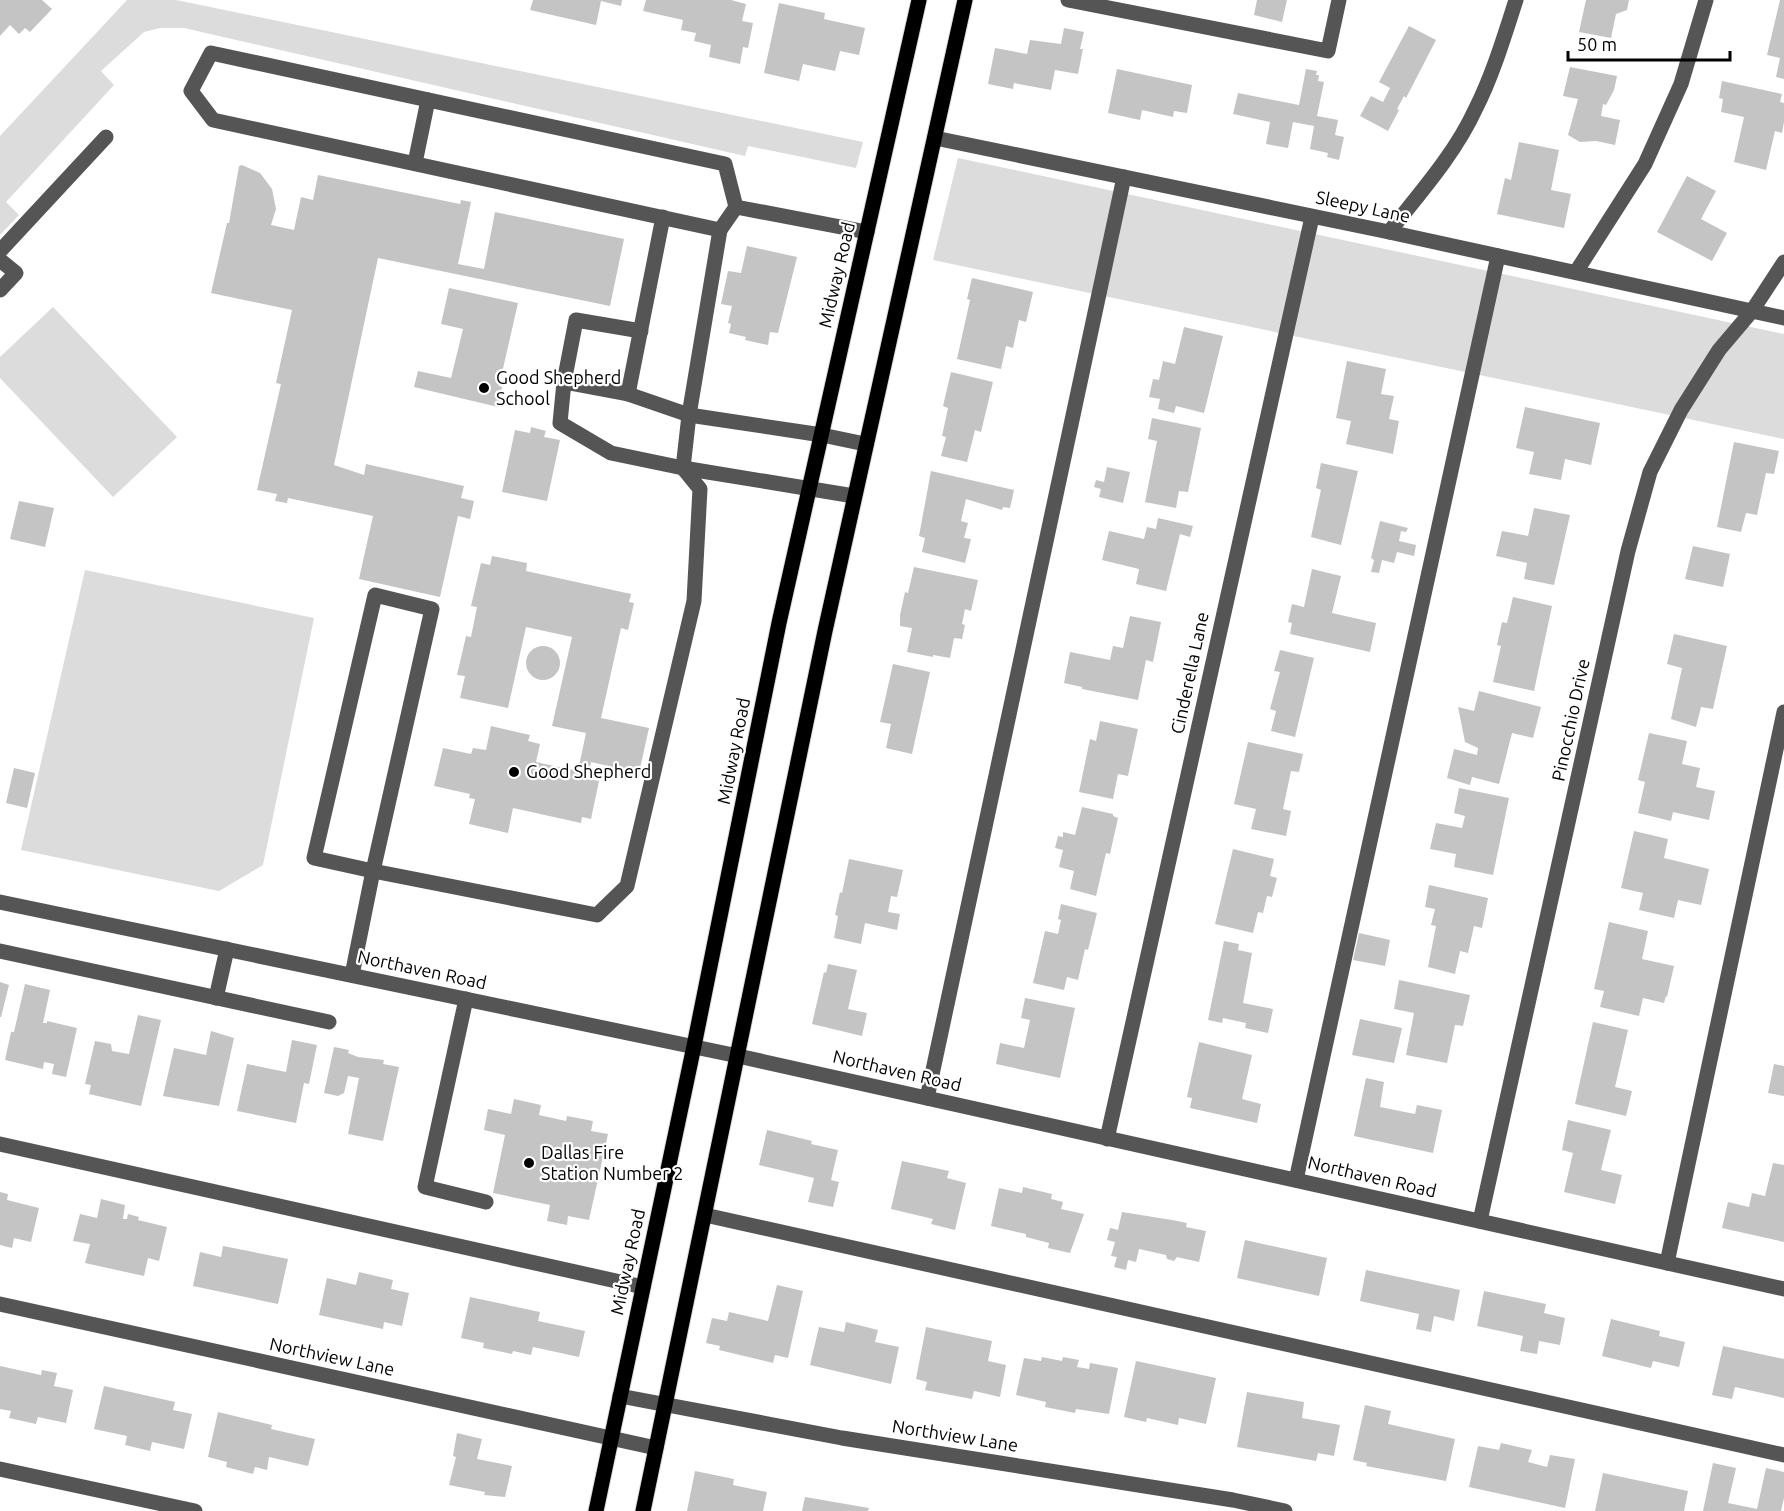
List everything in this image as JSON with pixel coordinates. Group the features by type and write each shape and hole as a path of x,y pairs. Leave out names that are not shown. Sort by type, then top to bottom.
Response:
{"main road":[{"name":"Midway Road","path":"596,1511 694,1046 779,623 919,0"},
{"path":"643,1511 865,444 965,0"}],"street":[{"path":"1068,0 1328,51 1339,0"},
{"path":"1389,232 1447,157 1476,109 1501,47 1516,0"},
{"path":"1576,272 1645,164 1681,84 1706,0"},
{"path":"352,975 373,871 432,609 375,596 314,858 373,871 597,915 627,886 694,601 700,489 683,468 689,415 720,230 736,207 725,164 211,53 191,91 213,120 720,230"},
{"path":"415,163 428,100"},
{"path":"0,251 106,137"},
{"name":"Sleepy Lane","path":"934,138 1389,232 1784,318"},
{"path":"927,1098 1124,177"},
{"path":"736,207 867,232"},
{"path":"628,394 663,217"},
{"name":"Cinderella Lane","path":"1107,1139 1312,217"},
{"path":"1296,1180 1498,256"},
{"path":"0,260 16,273 0,290"},
{"name":"Pinocchio Drive","path":"1480,1221 1628,551 1650,472 1693,390 1719,351 1752,311 1784,262"},
{"path":"641,331 576,320 564,381 560,423 611,453 683,468 854,496"},
{"path":"564,381 628,394 689,415 822,435 865,444"},
{"path":"1667,1263 1784,712"},
{"name":"Northaven Road","path":"0,902 694,1046 1784,1289"},
{"path":"216,998 227,950"},
{"path":"0,951 329,1022"},
{"path":"466,999 425,1187 486,1202"},
{"path":"0,1144 643,1287"},
{"path":"705,1215 1784,1455"},
{"name":"Northview Lane","path":"0,1304 656,1448"},
{"name":"Northview Lane","path":"620,1396 842,1438 1233,1500 1285,1511"},
{"path":"0,1469 195,1511"}],"shaded area":[{"path":"127,0 176,0 863,142 856,168 748,146 745,156 184,28 160,28 144,32 101,71 114,85 6,202 19,215 0,235 0,136"},
{"path":"958,158 1784,334 1784,439 933,260"},
{"path":"53,307 177,437 113,497 0,378 0,357"},
{"path":"85,570 314,618 263,865 219,891 21,850"}],"building":[{"path":"0,0 42,0 52,9 30,32 25,28 19,34 10,25 0,36"},
{"path":"533,0 622,0 621,6 601,1 596,25 530,10"},
{"path":"646,0 731,0 746,4 742,21 753,23 748,48 743,47 740,64 709,57 711,45 694,41 696,33 681,30 683,20 643,11"},
{"path":"1257,0 1287,0 1282,22 1254,15"},
{"path":"1586,0 1629,0 1627,10 1616,14 1611,38 1579,32"},
{"path":"1780,0 1784,0 1784,79 1776,77 1780,58 1767,55"},
{"path":"779,3 825,13 824,19 865,28 859,55 840,51 835,71 803,64 799,81 764,73"},
{"path":"1409,26 1436,40 1406,98 1404,96 1397,109 1399,110 1388,131 1360,116 1371,96 1383,102 1390,88 1379,82"},
{"path":"1064,28 1084,32 1078,74 1055,70 1051,90 1014,83 1013,89 988,84 995,48 1027,54 1030,40 1061,44"},
{"path":"1570,67 1617,76 1614,90 1606,105 1603,104 1601,116 1620,120 1615,145 1596,141 1580,142 1568,135 1578,99 1563,96"},
{"path":"1117,69 1192,85 1187,113 1174,111 1173,117 1142,110 1140,120 1108,113"},
{"path":"1306,69 1317,71 1318,81 1324,82 1317,116 1338,120 1335,135 1344,137 1339,160 1327,157 1328,153 1310,149 1314,126 1293,122 1288,148 1266,144 1270,122 1233,114 1238,93 1299,105"},
{"path":"1722,81 1782,94 1780,102 1784,103 1784,122 1782,133 1775,131 1766,170 1734,162 1744,117 1721,112 1723,99 1719,98"},
{"path":"1519,142 1559,150 1551,190 1571,194 1564,228 1497,214 1505,178 1511,180"},
{"path":"242,165 260,173 272,189 276,209 271,225 294,230 301,197 313,200 318,175 460,204 461,200 471,202 458,264 484,269 495,212 624,239 610,306 378,258 334,465 364,475 366,464 464,486 461,498 474,501 470,519 458,516 440,597 359,579 373,516 288,498 287,503 275,501 277,494 257,490 281,384 276,383 292,310 211,293 227,223 229,223 239,166"},
{"path":"1687,176 1716,191 1701,219 1727,233 1712,261 1657,232"},
{"path":"747,246 797,257 778,333 770,332 768,345 745,340 746,337 729,333 731,324 728,323 732,306 721,304 728,271 741,273"},
{"path":"972,278 1033,292 1026,322 1019,320 1013,348 1006,346 1001,369 957,359 970,300 967,299"},
{"path":"449,288 518,303 499,386 502,387 498,407 414,387 418,371 451,378 463,329 441,324"},
{"path":"1184,327 1223,336 1204,413 1176,406 1174,413 1158,409 1160,399 1149,397 1153,379 1159,380 1163,361 1175,364"},
{"path":"1347,361 1386,369 1381,394 1394,396 1389,419 1399,421 1393,454 1346,444 1351,421 1336,418"},
{"path":"951,372 993,382 981,432 975,430 967,462 941,456 946,437 942,436 948,408 943,406"},
{"path":"1525,407 1600,423 1591,465 1565,459 1561,480 1529,474 1534,452 1516,448"},
{"path":"1152,418 1201,428 1188,492 1179,491 1176,508 1145,502 1157,441 1148,439"},
{"path":"531,427 546,431 544,437 560,440 547,501 502,492 515,430 530,433"},
{"path":"1734,442 1779,451 1774,474 1766,473 1757,515 1746,513 1741,532 1717,527"},
{"path":"1321,463 1358,471 1341,545 1311,537 1321,490 1316,488"},
{"path":"1107,467 1130,472 1123,503 1099,497 1101,489 1094,487 1096,480 1104,482"},
{"path":"931,471 1014,490 1010,508 1003,507 1002,510 966,499 961,521 968,523 964,538 971,539 965,563 922,552 925,538 919,536"},
{"path":"19,501 54,508 45,547 10,539"},
{"path":"1534,508 1570,515 1554,585 1524,579 1527,563 1496,556 1502,531 1528,536"},
{"path":"1158,518 1193,526 1190,537 1180,534 1166,591 1136,584 1139,569 1102,560 1109,531 1144,539 1147,527 1156,529"},
{"path":"1380,521 1408,528 1406,532 1401,531 1399,541 1416,545 1414,556 1397,552 1394,563 1382,560 1379,573 1371,572 1374,560 1371,558"},
{"path":"1693,546 1730,554 1723,587 1685,579"},
{"path":"492,556 527,563 526,571 631,594 629,602 634,603 628,630 621,628 601,718 649,728 639,773 591,762 588,779 599,781 591,819 582,817 581,823 513,808 508,833 469,824 475,799 469,798 470,794 434,786 443,748 471,754 473,748 486,750 491,726 530,735 528,741 540,744 536,762 578,771 586,733 552,726 572,637 526,627 508,708 460,698 465,676 457,675 466,636 471,637 477,607 471,606 481,563 490,565"},
{"path":"914,567 978,580 971,611 965,609 962,639 954,638 950,658 907,652 912,628 900,626 900,615"},
{"path":"1312,569 1341,576 1332,613 1376,623 1370,652 1290,634 1292,623 1288,622 1292,604 1304,607"},
{"path":"1513,597 1552,606 1534,691 1493,682 1501,646 1497,645 1502,622 1507,623"},
{"path":"1130,616 1161,622 1153,662 1146,660 1138,700 1082,689 1082,687 1064,683 1070,652 1110,660 1113,646 1123,648"},
{"path":"1674,634 1727,646 1713,709 1701,707 1696,727 1671,719 1682,668 1667,664"},
{"path":"543,646 555,651 560,663 555,675 543,680 531,675 526,663 531,651"},
{"path":"1280,650 1314,658 1295,737 1271,731 1276,711 1270,709 1280,672 1274,671"},
{"path":"893,664 930,672 912,754 886,748 891,724 880,722"},
{"path":"1479,691 1541,707 1533,738 1512,733 1499,784 1472,777 1470,785 1447,778 1454,749 1477,755 1478,748 1465,742 1458,707 1474,711"},
{"path":"1100,721 1138,729 1128,776 1118,774 1113,799 1079,792 1090,739 1096,741"},
{"path":"1649,733 1687,741 1682,764 1700,768 1696,787 1715,791 1709,820 1673,812 1671,821 1638,813 1645,782 1638,780"},
{"path":"1248,742 1303,754 1299,772 1291,771 1283,809 1291,811 1286,836 1251,829 1256,809 1234,804"},
{"path":"14,768 35,773 27,808 6,803"},
{"path":"1459,788 1509,798 1493,875 1454,867 1456,854 1430,849 1436,823 1462,828 1465,816 1454,813"},
{"path":"1082,807 1113,814 1118,818 1110,854 1106,853 1096,896 1070,889 1074,871 1059,867 1063,850 1055,848 1058,836 1063,837 1063,832 1075,835"},
{"path":"1634,831 1668,839 1664,858 1709,869 1701,905 1678,900 1674,918 1639,910 1643,893 1621,888"},
{"path":"1233,849 1274,859 1270,876 1277,878 1272,897 1267,896 1263,913 1258,912 1253,933 1215,924"},
{"path":"849,859 903,870 897,897 891,896 888,912 900,914 897,930 865,923 861,944 834,938 838,916 835,915"},
{"path":"1429,885 1488,898 1482,928 1474,926 1468,953 1460,951 1455,974 1428,967 1436,926 1431,925 1435,909 1425,907"},
{"path":"1061,904 1097,913 1078,980 1067,977 1064,990 1033,983 1045,931 1058,934"},
{"path":"1609,922 1648,931 1642,959 1674,966 1664,1003 1643,998 1639,1016 1600,1007 1604,991 1594,989"},
{"path":"1359,933 1390,940 1385,966 1353,960"},
{"path":"1224,941 1239,944 1238,950 1252,953 1243,1003 1273,1009 1268,1033 1245,1028 1246,1023 1223,1018 1222,1023 1208,1020"},
{"path":"828,964 857,970 848,1009 867,1013 862,1036 812,1024 824,972 826,973"},
{"path":"1399,980 1470,995 1463,1026 1455,1025 1447,1063 1406,1055 1414,1013 1394,1009"},
{"path":"0,982 9,985 1,1017 0,1017"},
{"path":"25,984 50,990 43,1023 47,1021 77,1028 66,1077 52,1074 54,1064 44,1062 43,1069 5,1060"},
{"path":"1025,998 1075,1008 1060,1078 996,1064 1000,1043 1024,1048 1030,1020 1021,1018"},
{"path":"138,1015 161,1020 141,1106 89,1094 91,1085 85,1084 95,1041 111,1044 112,1051 129,1054"},
{"path":"1360,1019 1402,1028 1394,1063 1352,1055"},
{"path":"1593,1022 1628,1030 1615,1087 1632,1091 1626,1116 1575,1104"},
{"path":"211,1031 234,1038 219,1106 163,1096 174,1048 206,1055"},
{"path":"292,1040 317,1045 309,1084 304,1083 296,1123 237,1111 247,1064 286,1072"},
{"path":"1199,1042 1252,1055 1242,1099 1261,1104 1257,1123 1190,1108 1192,1098 1187,1097"},
{"path":"334,1047 349,1050 348,1053 358,1057 384,1060 383,1064 399,1067 383,1141 348,1134 359,1078 348,1076 344,1093 338,1096 324,1093"},
{"path":"1774,1064 1784,1066 1784,1096 1768,1093"},
{"path":"1366,1078 1384,1082 1380,1107 1415,1114 1417,1105 1442,1110 1433,1153 1354,1136"},
{"path":"514,1099 541,1105 539,1115 566,1121 567,1116 593,1121 591,1131 608,1134 589,1220 568,1216 567,1225 547,1221 550,1205 493,1193 505,1135 484,1130 488,1109 511,1114"},
{"path":"1568,1120 1611,1130 1601,1170 1622,1175 1615,1204 1564,1192 1573,1153 1562,1150"},
{"path":"767,1130 838,1150 831,1180 839,1182 833,1207 808,1202 814,1178 759,1165"},
{"path":"902,1161 949,1171 947,1178 966,1183 955,1230 931,1224 933,1219 891,1209"},
{"path":"1773,1163 1784,1165 1784,1242 1722,1228 1728,1202 1749,1207 1752,1193 1765,1196"},
{"path":"1023,1187 1052,1194 1051,1199 1063,1202 1061,1209 1084,1214 1070,1253 1048,1248 1049,1243 1026,1237 1026,1234 991,1226 999,1188 1022,1193"},
{"path":"0,1192 8,1194 7,1200 39,1208 31,1242 14,1238 12,1248 0,1245"},
{"path":"101,1199 125,1205 123,1219 127,1219 128,1214 139,1217 138,1220 167,1227 159,1261 148,1258 144,1276 85,1263 90,1244 73,1241 80,1214 97,1218"},
{"path":"1122,1212 1187,1223 1186,1227 1206,1231 1199,1262 1177,1257 1174,1261 1167,1259 1166,1255 1139,1249 1136,1262 1128,1260 1126,1270 1114,1267 1117,1257 1111,1256 1115,1242 1107,1240 1110,1228 1118,1230"},
{"path":"1245,1240 1327,1258 1319,1296 1237,1278"},
{"path":"223,1246 288,1259 278,1304 193,1286 200,1252 221,1257"},
{"path":"1366,1270 1460,1290 1454,1321 1434,1316 1431,1332 1416,1329 1419,1314 1360,1301"},
{"path":"359,1272 393,1280 391,1289 409,1293 402,1326 384,1322 383,1329 319,1315 327,1278 356,1285"},
{"path":"777,1285 803,1291 788,1358 775,1355 773,1363 719,1350 720,1346 706,1343 712,1318 727,1321 729,1312 768,1321"},
{"path":"1484,1291 1546,1304 1544,1313 1565,1318 1560,1345 1539,1341 1537,1354 1520,1351 1523,1336 1477,1326"},
{"path":"470,1297 540,1312 538,1321 585,1331 579,1357 533,1347 531,1355 513,1351 512,1354 483,1348 484,1343 461,1338"},
{"path":"1611,1319 1660,1331 1659,1336 1685,1342 1679,1367 1653,1361 1651,1368 1602,1356"},
{"path":"846,1322 878,1330 875,1342 899,1347 891,1384 810,1365 819,1327 844,1332"},
{"path":"926,1327 992,1341 988,1361 1006,1365 1000,1397 974,1391 972,1399 925,1390 927,1382 916,1379"},
{"path":"1723,1346 1784,1359 1784,1398 1735,1387 1732,1399 1712,1395"},
{"path":"1042,1357 1062,1361 1063,1357 1079,1360 1077,1367 1089,1369 1090,1363 1118,1368 1109,1414 1076,1409 1075,1413 1045,1407 1046,1402 1016,1395 1024,1358 1041,1361"},
{"path":"1136,1361 1216,1378 1206,1424 1179,1418 1178,1425 1147,1418 1146,1422 1124,1417"},
{"path":"0,1366 41,1375 42,1370 57,1373 54,1386 73,1390 66,1423 38,1417 36,1424 9,1418 11,1411 0,1409"},
{"path":"104,1386 175,1402 173,1410 192,1414 184,1449 152,1442 150,1451 125,1445 127,1436 94,1429"},
{"path":"1247,1392 1304,1402 1302,1418 1340,1425 1334,1456 1318,1453 1316,1461 1237,1447"},
{"path":"1365,1405 1391,1411 1388,1424 1455,1439 1446,1481 1366,1466 1367,1463 1353,1460"},
{"path":"218,1412 272,1425 271,1429 315,1439 308,1466 269,1457 267,1470 255,1467 253,1474 226,1467 227,1462 208,1457"},
{"path":"457,1433 482,1439 477,1459 512,1466 505,1497 484,1495 485,1492 449,1485 456,1457 453,1456"},
{"path":"1501,1443 1532,1450 1528,1462 1547,1467 1550,1455 1575,1459 1565,1508 1469,1487 1478,1446 1499,1450"},
{"path":"1713,1463 1736,1468 1728,1503 1757,1509 1766,1468 1784,1472 1784,1498 1781,1511 1703,1511"},
{"path":"695,1471 734,1479 733,1485 767,1492 763,1511 687,1511"},
{"path":"1603,1473 1688,1491 1684,1511 1595,1511"},
{"path":"805,1497 869,1508 868,1511 802,1511"}],"place":[{"name":"Good Shepherd School","path":"484,388"},
{"name":"Good Shepherd","path":"514,772"},
{"name":"Dallas Fire Station Number 2","path":"529,1163"}]}
